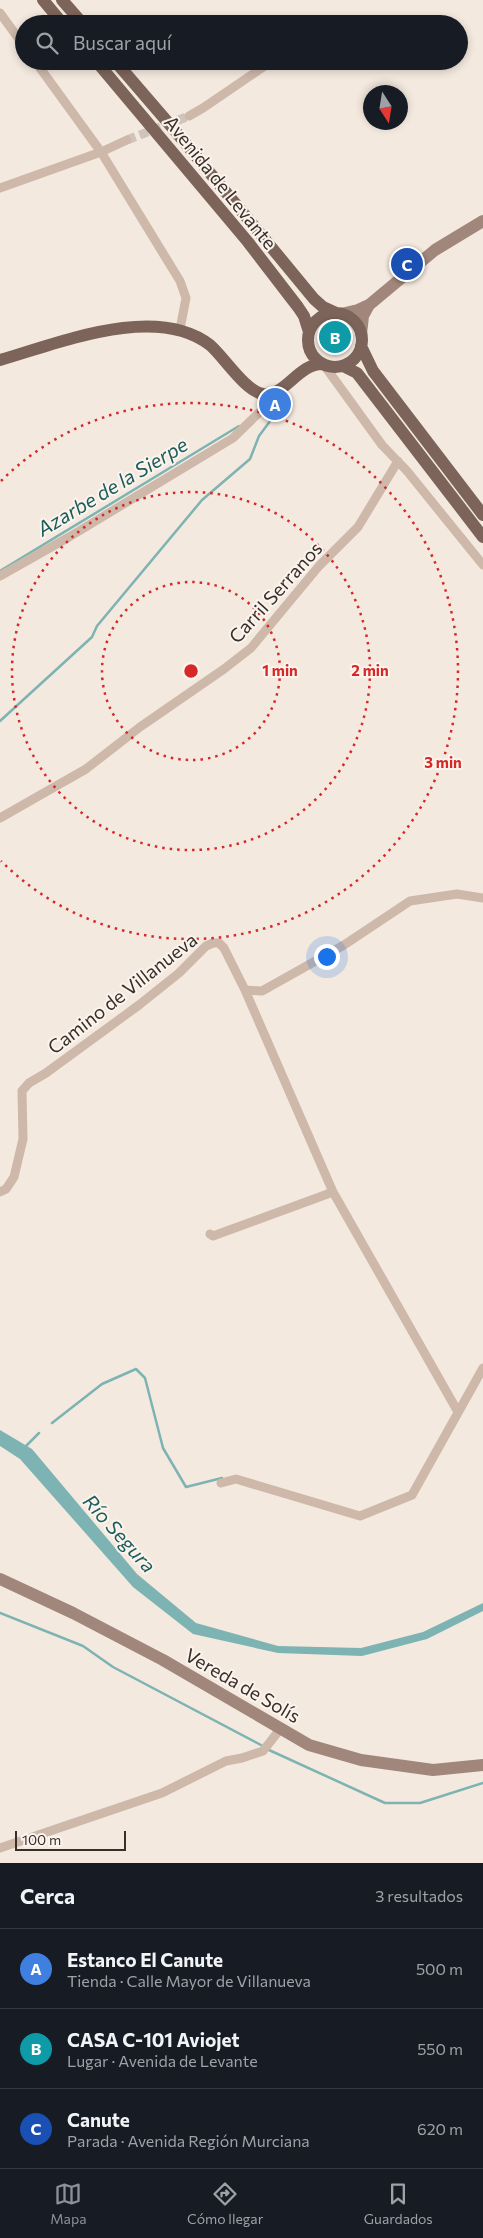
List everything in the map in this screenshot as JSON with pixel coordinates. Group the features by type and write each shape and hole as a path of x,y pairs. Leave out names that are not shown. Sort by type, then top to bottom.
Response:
{"main road":[{"path":"43,0 56,15"},
{"path":"62,0 75,15"},
{"name":"Avenida de Levante","path":"104,70 248,242 298,307 304,316 309,332"},
{"name":"Avenida de Levante","path":"123,70 314,299 323,307 338,313"},
{"path":"293,377 305,359 309,332 319,318 338,313 352,319 361,340 368,365 483,515"},
{"path":"0,360 83,336 113,330 147,327 188,331 209,345 253,390 262,394 273,393 293,377 312,366 323,364 343,366 357,373 483,537"},
{"path":"343,366 355,359 361,340"},
{"path":"308,345 313,356 323,364"}],"street":[{"path":"0,13 15,34"},
{"path":"41,70 100,152 180,282 186,298 180,329"},
{"path":"188,116 258,70"},
{"path":"0,188 100,152 127,140"},
{"path":"338,313 358,310 368,305 435,250 483,221"},
{"path":"361,340 362,316 368,305"},
{"path":"323,364 382,445 398,461 483,566"},
{"path":"0,576 69,537 233,438 270,402 273,393"},
{"name":"Carril Serranos","path":"0,818 86,769 140,727 224,669 250,648 319,566 358,527 398,461"},
{"path":"458,1412 334,1192 244,990 262,991 344,945 410,901 457,894 483,898"},
{"name":"Camino de Villanueva","path":"0,1192 6,1189 14,1177 23,1139 22,1091 29,1083 46,1073 179,974 206,946 219,943 224,948 244,990"},
{"path":"210,1234 213,1236 334,1192"},
{"path":"221,1483 236,1479 360,1516 412,1495 483,1368"},
{"name":"Vereda de Solís","path":"0,1579 73,1613 163,1660 309,1745 361,1760 433,1770 483,1765"},
{"path":"0,1848 162,1793 226,1760 242,1758 263,1751 281,1728"}],"water":[{"path":"0,1430 32,1449 137,1574 196,1623 278,1646 361,1648 423,1632 483,1603 483,1611 427,1639 362,1656 278,1653 193,1634 133,1587 20,1459 0,1446"}],"waterway":[{"path":"0,721 92,637 97,626 202,500 250,459 259,436 282,405"},
{"name":"Azarbe de la Sierpe","path":"0,571 239,426"},
{"path":"52,1423 102,1384 136,1369 145,1378 163,1448 186,1487 222,1478"},
{"path":"24,1448 39,1433"},
{"path":"0,1613 83,1646 113,1667 261,1745"},
{"path":"269,1750 385,1803 420,1803 483,1783"}],"tunnel":[{"path":"127,140 189,116"}],"place":[{"name":"Canute","path":"407,264"},
{"name":"CASA C-101 Aviojet","path":"335,337"},
{"name":"Estanco El Canute","path":"275,404"}],"water label":[{"name":"Río Segura","path":"120,1533"}]}
